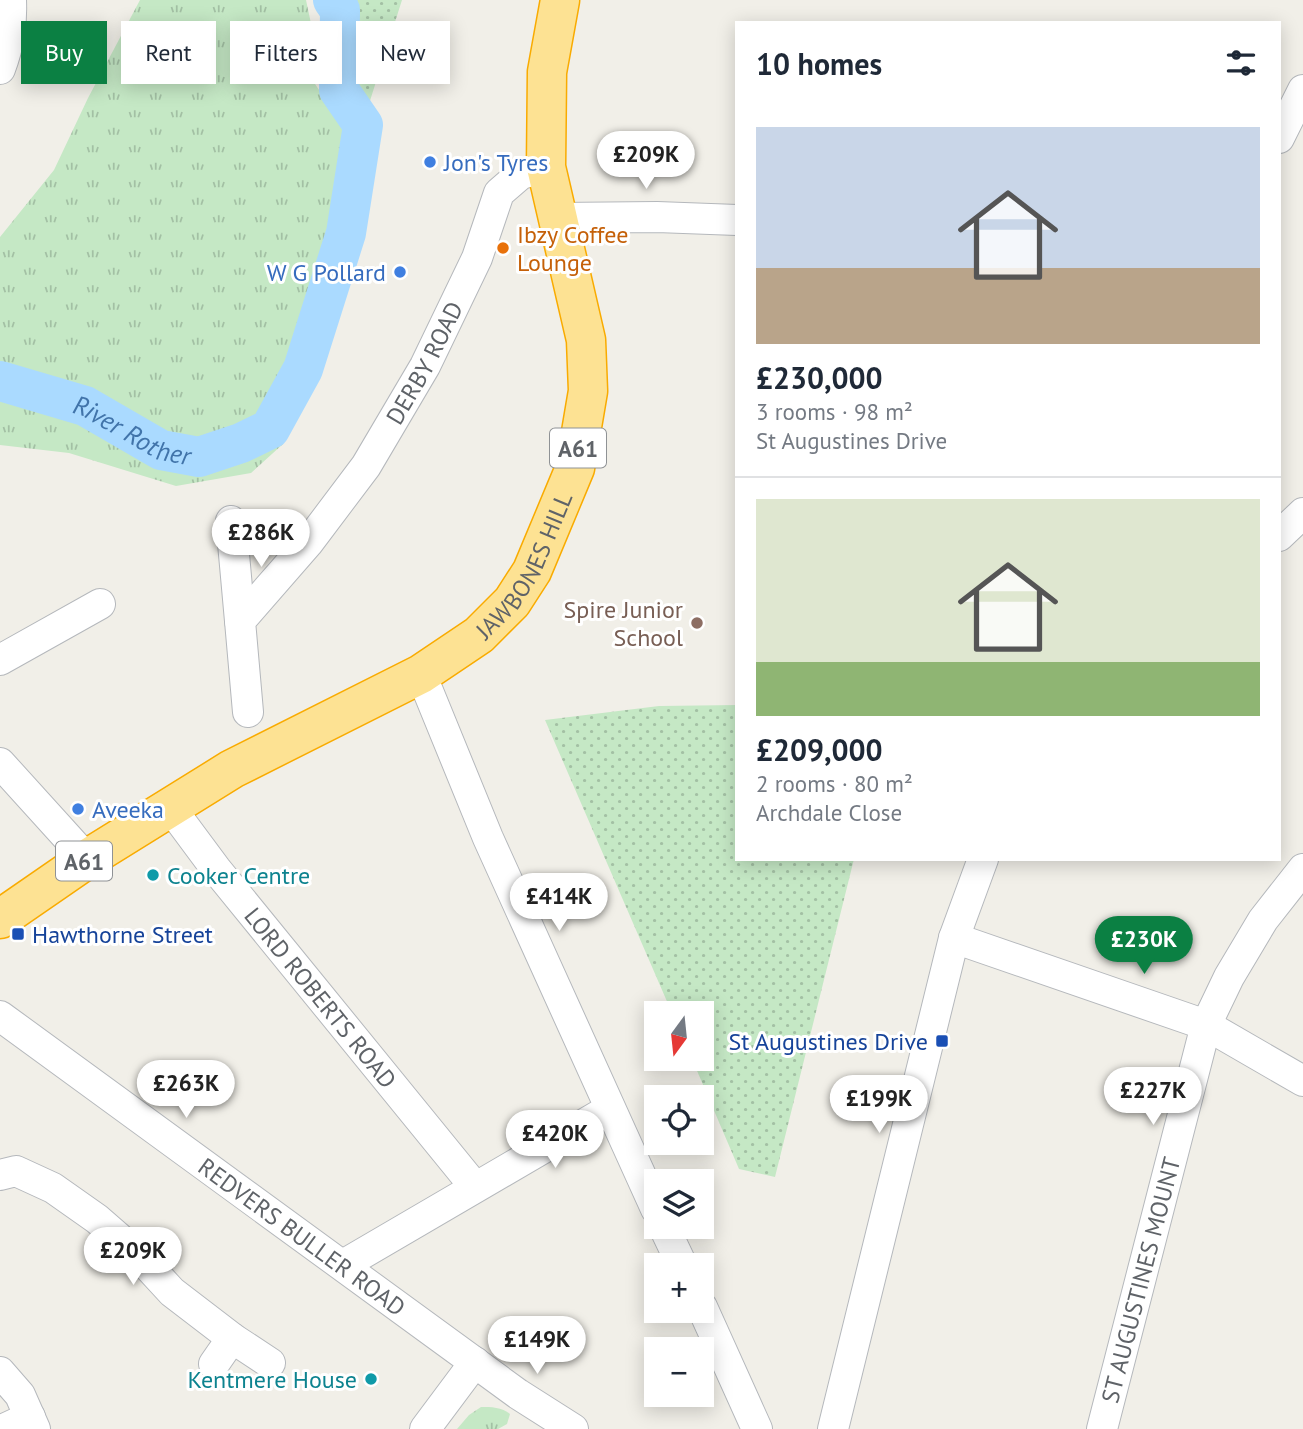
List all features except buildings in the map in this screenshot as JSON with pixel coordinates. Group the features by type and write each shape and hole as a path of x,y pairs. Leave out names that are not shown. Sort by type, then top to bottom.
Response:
{"highway":[{"name":"A61","path":"547,167 547,72 560,0"},
{"name":"JAWBONES HILL","path":"170,807 260,754 421,674 479,635 512,602 533,570 575,468 588,391 586,340 547,167"},
{"name":"A61","path":"0,919 87,859 170,807"}],"street":[{"path":"0,69 12,29 11,0"},
{"path":"1281,134 1303,90"},
{"name":"DERBY ROAD","path":"240,621 308,543 366,466 425,366 477,258 499,193 521,174 547,167"},
{"path":"557,218 735,220"},
{"path":"1281,534 1303,513"},
{"path":"231,521 248,712"},
{"path":"0,660 100,604"},
{"path":"421,674 488,838 644,1183"},
{"path":"0,763 87,859"},
{"name":"LORD ROBERTS ROAD","path":"170,807 216,869 475,1187"},
{"path":"833,1429 954,938 981,861"},
{"name":"ST AUGUSTINES MOUNT","path":"1102,1429 1206,1025 1229,977 1263,920 1303,869"},
{"path":"954,938 1206,1025 1303,1081"},
{"name":"REDVERS BULLER ROAD","path":"0,1016 518,1394 573,1429"},
{"path":"343,1265 610,1109"},
{"path":"0,1175 16,1171 53,1188 97,1219 136,1253 172,1292 270,1363"},
{"path":"709,1323 757,1429"},
{"path":"214,1364 232,1338"},
{"path":"425,1429 475,1362"},
{"path":"0,1372 20,1395 24,1425"}],"green space":[{"path":"140,0 306,0 310,21 230,21 230,84 315,84 340,121 350,128 333,226 294,360 263,420 283,444 251,473 176,486 69,453 0,445 0,237 54,170 95,84 107,84 107,62 121,36 121,84 216,84 216,21 129,21"},
{"path":"349,0 402,0 395,21 356,21 356,84 375,84 368,107 350,86 353,7"},
{"path":"735,705 735,861 854,861 775,1177 739,1169 714,1110 714,1085 703,1085 697,1071 714,1071 714,1001 667,1001 545,720 659,706"},
{"path":"481,1407 507,1412 510,1414 507,1424 498,1429 457,1429 469,1415"}],"waterway":[{"name":"River Rother","path":"0,381 85,406 161,450 199,457 241,443 270,429 303,369 346,233 363,125 339,90 340,10 333,0"}],"place":[{"name":"Jon's Tyres","path":"430,162"},
{"name":"Ibzy Coffee Lounge","path":"503,248"},
{"name":"W G Pollard","path":"400,272"},
{"name":"Spire Junior School","path":"697,623"},
{"name":"Aveeka","path":"78,809"},
{"name":"Cooker Centre","path":"153,875"},
{"name":"Hawthorne Street","path":"18,934"},
{"name":"St Augustines Drive","path":"942,1041"},
{"name":"Kentmere House","path":"371,1379"}]}
